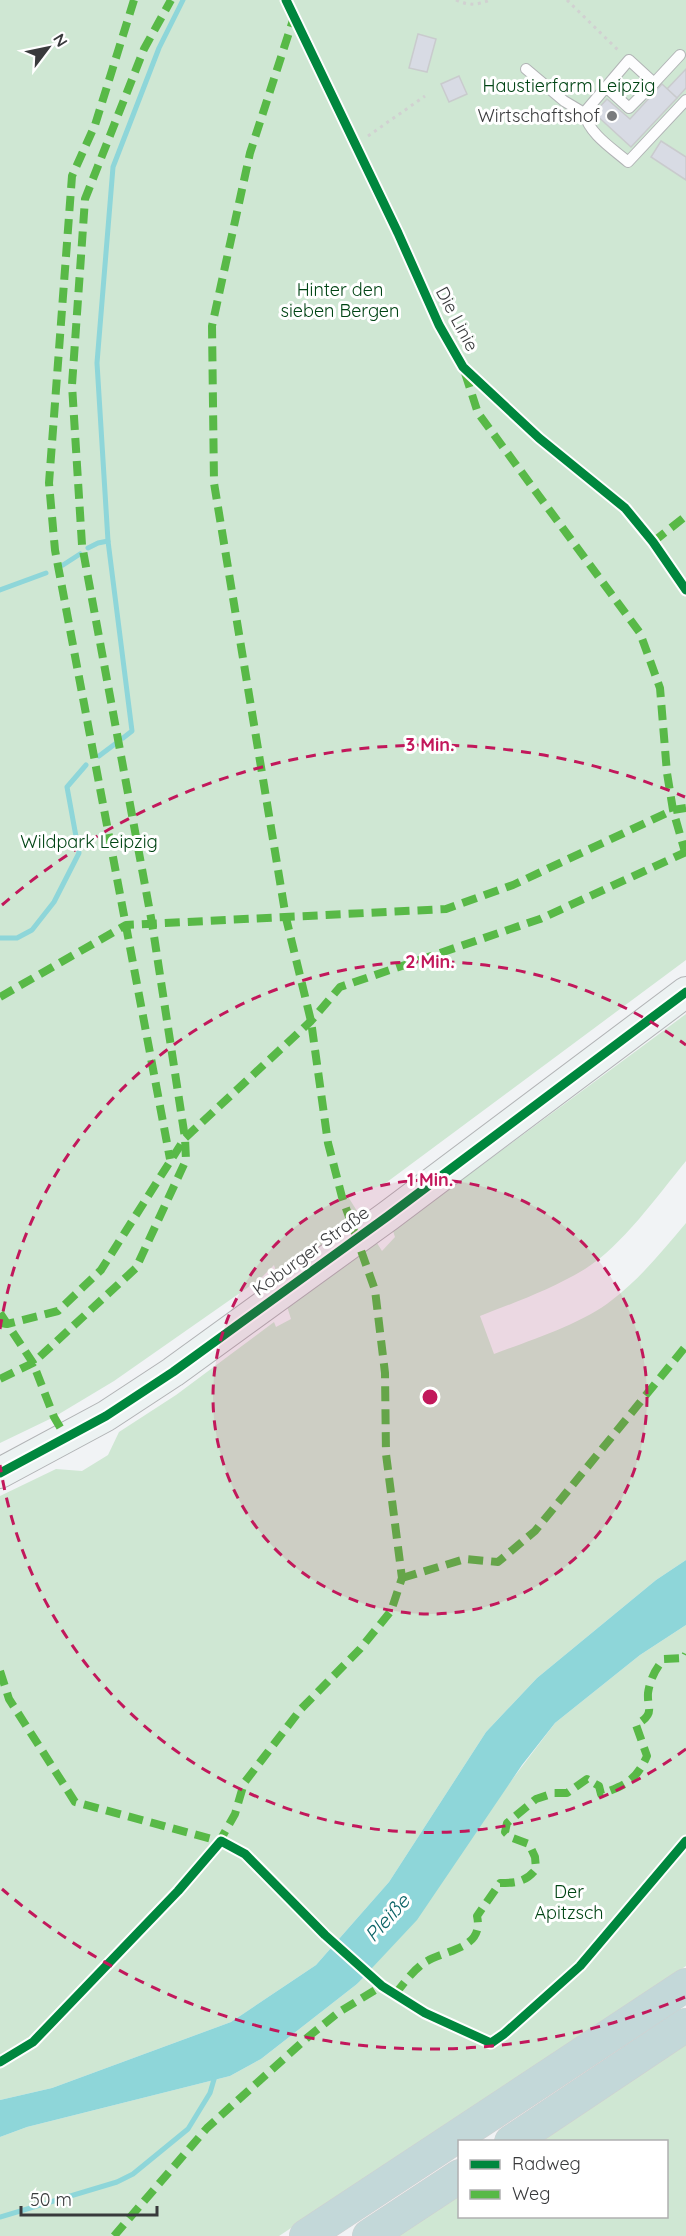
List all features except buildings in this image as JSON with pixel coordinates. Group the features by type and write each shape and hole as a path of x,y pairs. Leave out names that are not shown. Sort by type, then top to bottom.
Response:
{"highway":[{"path":"306,2236 686,1985"},
{"path":"514,2140 686,2025"},
{"path":"369,2236 458,2177"}],"main road":[{"name":"Koburger Straße","path":"0,1473 67,1439 115,1411 173,1372 388,1216 686,992"}],"lane":[{"name":"Die Linie","path":"286,0 439,325 463,367 539,438 625,508 653,542 686,590"},
{"path":"606,87 629,108 680,55"},
{"path":"584,113 629,60 654,82"},
{"path":"526,69 564,101 584,113 587,123 597,136 628,162 686,100"}],"path":[{"path":"456,0 463,4 479,4 489,0"},
{"path":"567,0 629,60"},
{"path":"355,145 425,96"}],"green space":[{"path":"0,0 686,0 686,960 383,1185 347,1195 382,1251 395,1237 393,1231 686,1014 686,1161 626,1234 599,1259 560,1283 480,1316 494,1354 571,1324 600,1309 623,1291 686,1223 686,1560 656,1580 537,1678 486,1732 389,1882 316,1965 231,2022 52,2088 0,2100 0,1496 56,1469 82,1471 108,1455 119,1432 176,1395 274,1322 276,1327 291,1319 274,1265 260,1279 114,1381 54,1417 0,1443"},
{"name":"Der Apitzsch","path":"686,1625 686,1966 279,2236 0,2236 0,2137 27,2127 230,2076 261,2059 357,1984 555,1723 640,1655"},
{"path":"686,2043 686,2236 396,2236 458,2195 458,2218 668,2218 668,2140 540,2140"}],"water":[{"name":"Pleiße","path":"686,1560 686,1625 640,1655 555,1723 522,1765 417,1920 357,1984 261,2059 230,2076 27,2127 0,2137 0,2100 52,2088 231,2022 316,1965 389,1882 486,1732 537,1678 656,1580"}],"waterway":[{"path":"123,738 132,731 108,541 97,363 113,167 159,48 183,0"},
{"path":"88,548 108,541"},
{"path":"63,565 80,554"},
{"path":"0,590 46,573"},
{"path":"99,756 115,744"},
{"path":"0,938 17,938 32,930 54,902 79,853 67,787 86,765"},
{"path":"0,2217 117,2182 133,2174 188,2129 210,2093 215,2076"}],"marked path":[{"path":"134,0 95,125 72,176 49,483 55,550 170,1159"},
{"path":"0,1379 33,1363 136,1268 186,1160 185,1138 152,923 82,545 72,385 85,199 144,49 171,0"},
{"path":"218,1844 235,1814 244,1783 301,1709 360,1649 391,1611 402,1578 386,1454 385,1373 375,1290 342,1197 328,1143 311,1021 286,918 214,483 212,326 250,153 294,17"},
{"path":"465,373 478,413 640,633 660,688 667,773 673,810 685,852"},
{"path":"653,542 686,516"},
{"path":"0,997 126,925 446,909 513,885 673,810 686,808"},
{"path":"0,1323 7,1324 58,1311 101,1270 185,1138 311,1021 340,987 540,919 686,852"},
{"path":"0,1313 33,1363 54,1417 67,1439"},
{"path":"402,1578 465,1559 498,1562 535,1531 686,1346"},
{"path":"395,1994 428,1960 459,1948 474,1937 478,1928 477,1916 500,1883 520,1881 536,1869 535,1857 529,1844 510,1837 505,1832 507,1823 536,1799 554,1793 567,1793 587,1779 599,1786 601,1794 623,1785 634,1777 647,1756 636,1725 648,1714 648,1693 653,1675 664,1659 684,1658 686,1654"},
{"path":"0,1671 9,1699 75,1802 223,1842"},
{"path":"114,2236 207,2128 308,2037 339,2012 382,1986"}],"cycle path":[{"path":"286,0 398,233 439,325 463,367 539,438 625,508 653,542 686,590"},
{"path":"0,1473 106,1416 173,1372 388,1216 686,992"},
{"path":"0,2062 33,2042 178,1891 221,1841 245,1854 325,1935 382,1986 425,2013 491,2043 580,1966 686,1841"}],"place":[{"name":"Wirtschaftshof","path":"612,116"}],"park label":[{"name":"Haustierfarm Leipzig","path":"569,86"},
{"name":"Hinter den sieben Bergen","path":"340,300"},
{"name":"Wildpark Leipzig","path":"89,842"}]}
